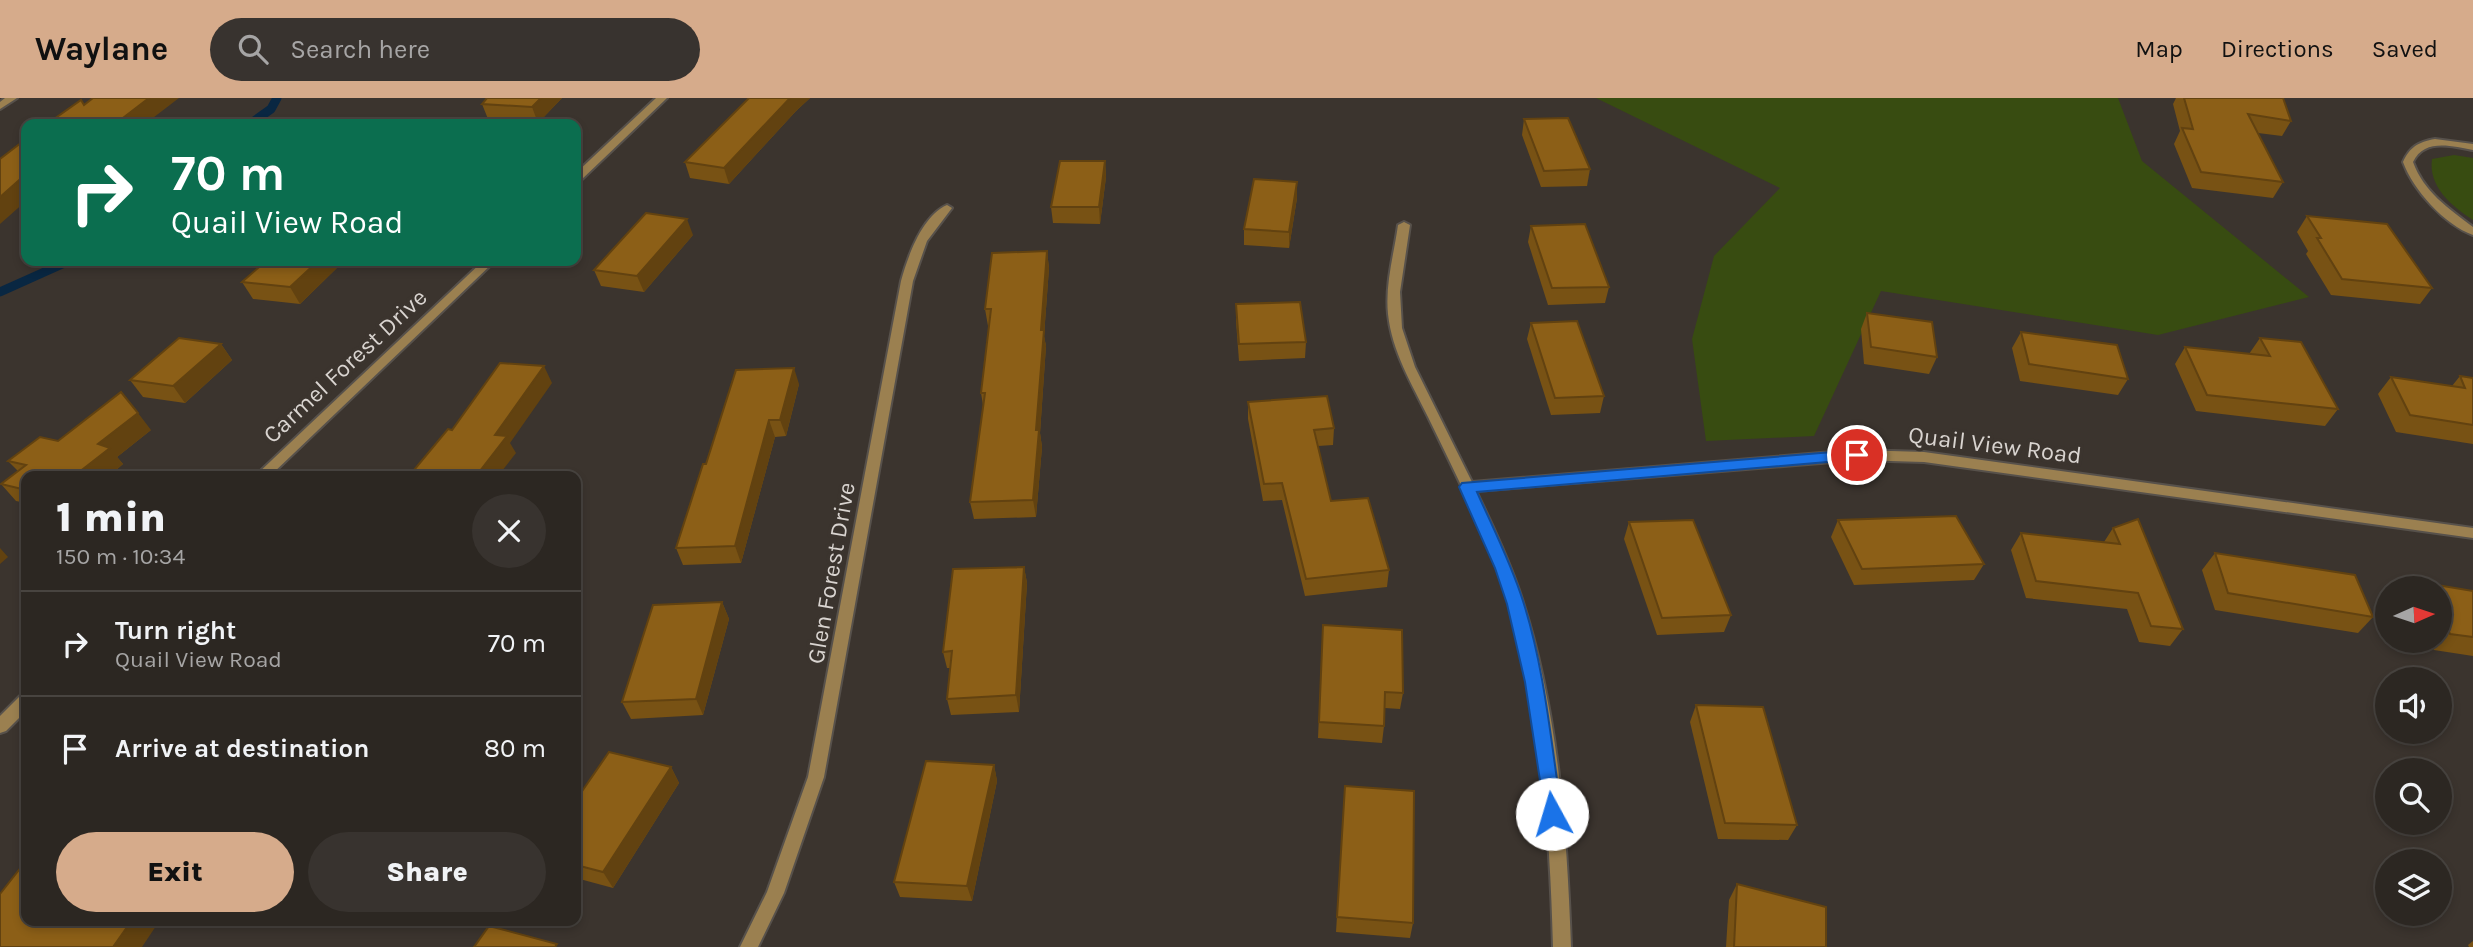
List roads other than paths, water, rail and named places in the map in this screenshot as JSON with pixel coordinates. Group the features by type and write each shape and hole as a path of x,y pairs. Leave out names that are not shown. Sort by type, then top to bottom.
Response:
{"street":[{"path":"0,106 12,98"},
{"path":"581,174 662,98"},
{"path":"2473,147 2434,142 2419,145 2410,154 2408,162 2422,189 2437,205 2473,232"},
{"name":"Glen Forest Drive","path":"749,947 775,893 816,778 907,281 915,250 926,230 947,208"},
{"path":"1404,225 1393,296 1400,348 1467,487 1507,580 1533,682 1550,787 1561,894 1562,947"},
{"name":"Carmel Forest Drive","path":"267,471 484,266"},
{"name":"Quail View Road","path":"1467,487 1857,455 1924,457 2473,533"},
{"path":"0,726 21,706"}],"waterway":[{"path":"257,119 271,109 277,98"},
{"path":"0,292 58,266"}]}
